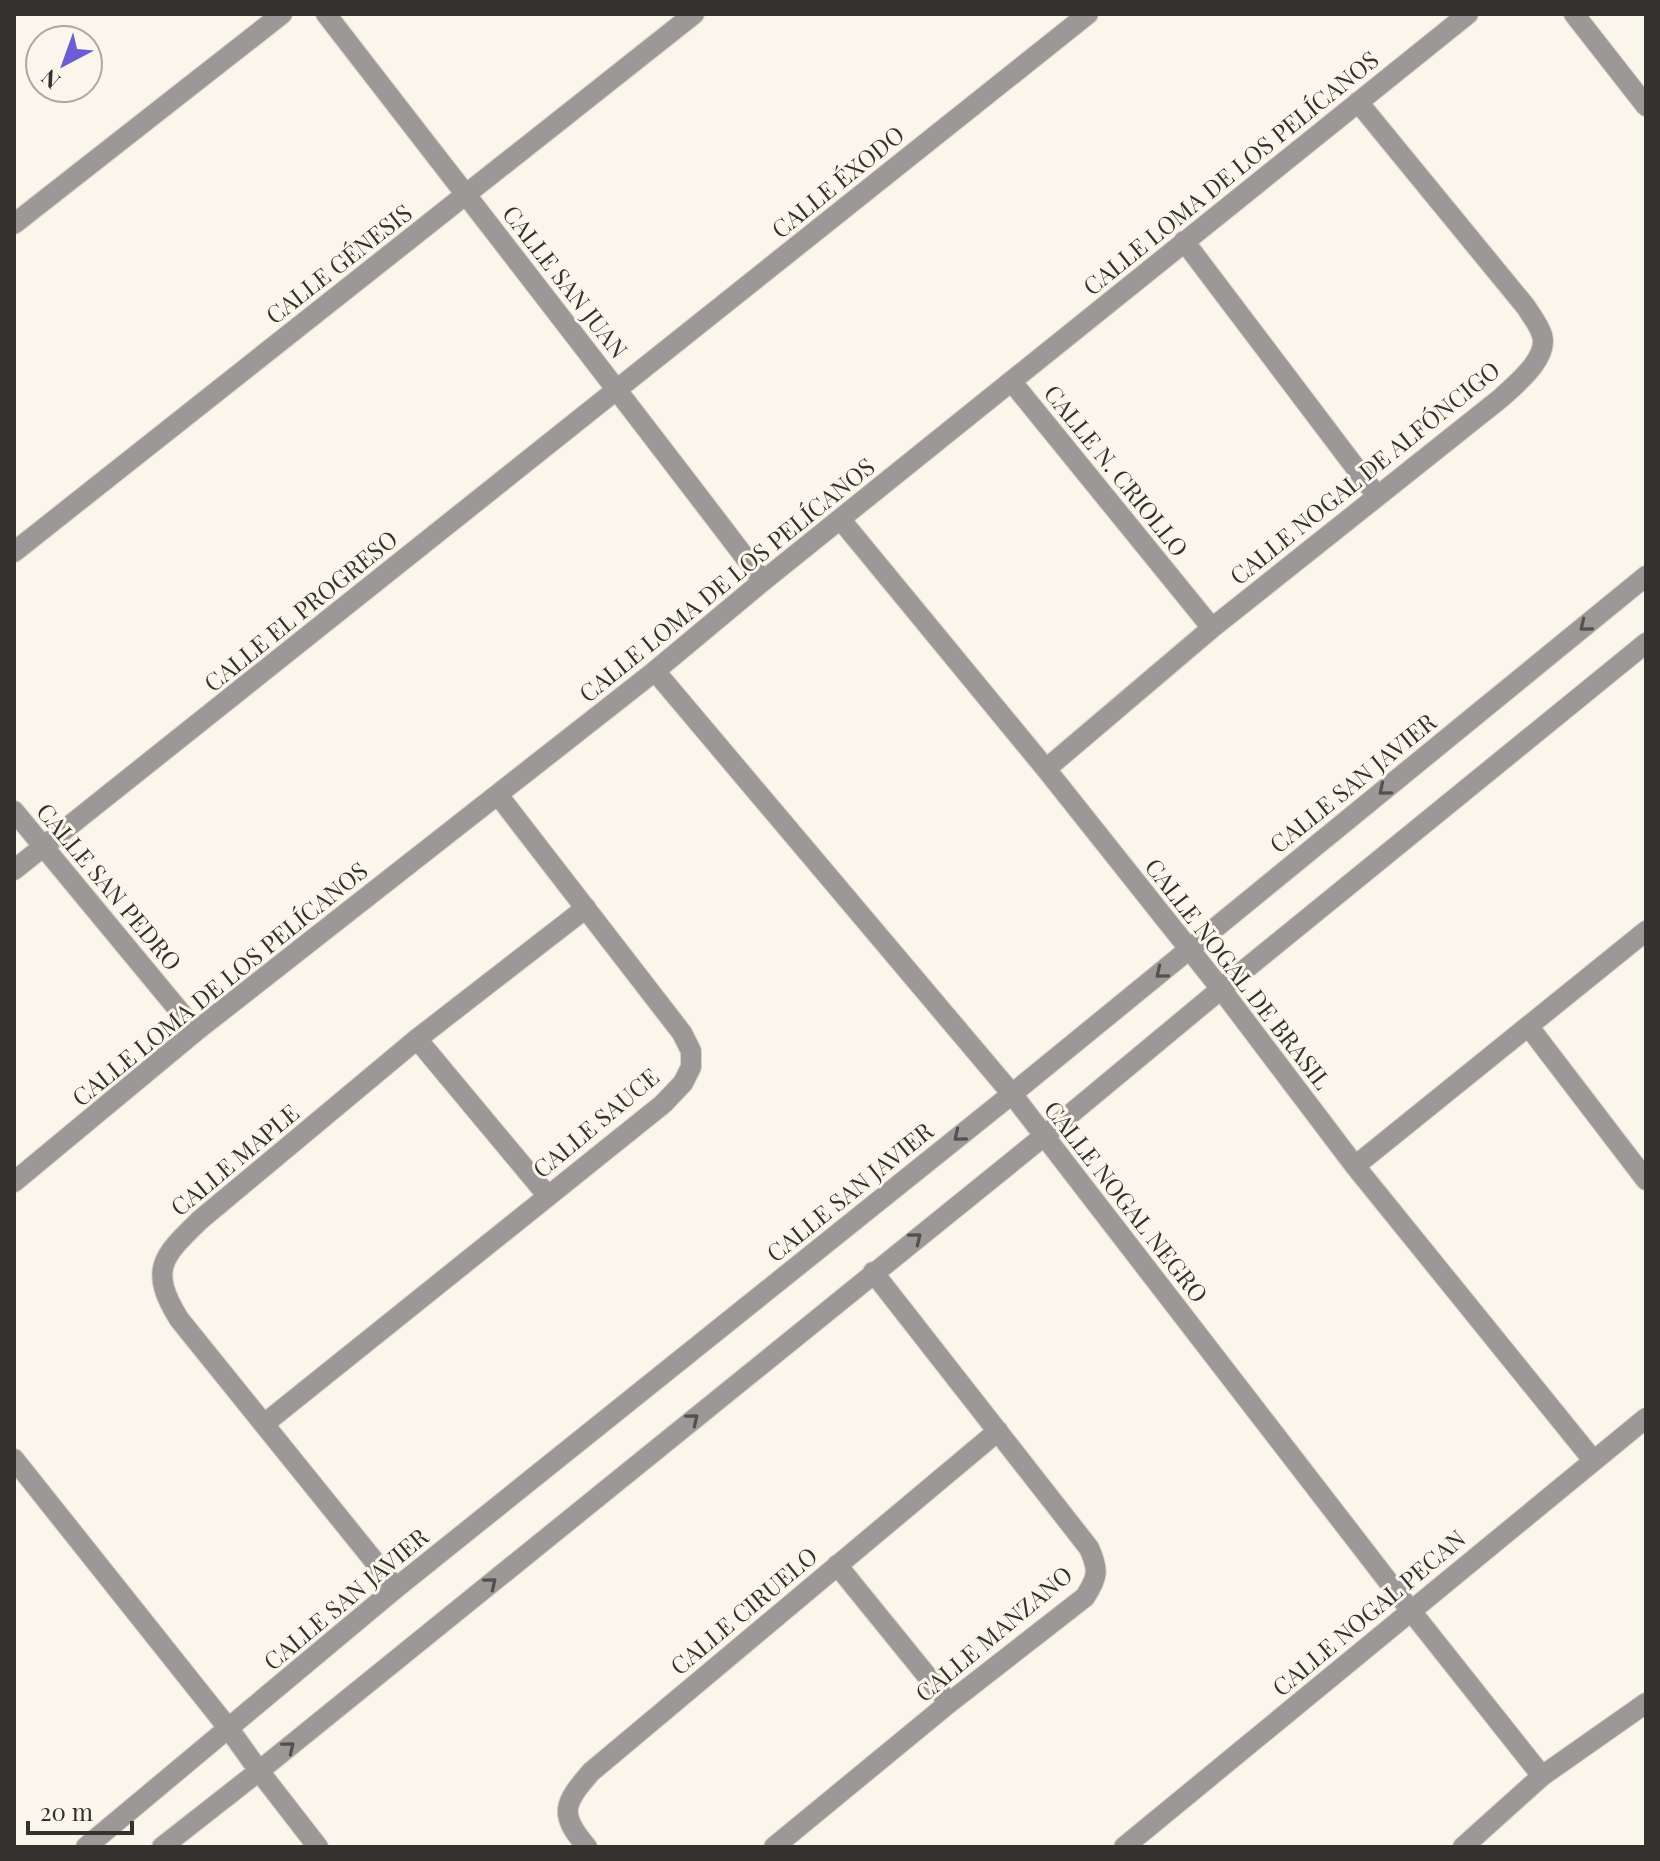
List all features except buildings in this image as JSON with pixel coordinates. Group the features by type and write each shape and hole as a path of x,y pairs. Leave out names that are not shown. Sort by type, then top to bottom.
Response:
{"street":[{"path":"14,224 282,14"},
{"name":"CALLE SAN JUAN","path":"326,14 763,581"},
{"name":"CALLE GÉNESIS","path":"14,552 694,14"},
{"name":"CALLE ÉXODO","path":"618,390 1088,14"},
{"name":"CALLE LOMA DE LOS PELÍCANOS","path":"14,1182 196,1031 655,671 1468,14"},
{"path":"1574,14 1646,106"},
{"name":"CALLE NOGAL DE ALFÓNCIGO","path":"1046,769 1212,628 1501,398 1523,378 1538,358 1544,337 1526,307 1358,102"},
{"path":"1184,241 1377,496"},
{"name":"CALLE N. CRIOLLO","path":"1012,382 1212,628"},
{"name":"CALLE EL PROGRESO","path":"14,870 618,390"},
{"name":"CALLE NOGAL DE BRASIL","path":"841,520 1046,769 1221,989 1355,1166 1593,1460"},
{"name":"CALLE SAN JAVIER","path":"86,1847 396,1588 1012,1094 1646,576"},
{"path":"162,1847 1044,1136 1646,643"},
{"name":"CALLE NOGAL NEGRO","path":"655,671 1012,1094 1542,1776"},
{"name":"CALLE SAUCE","path":"264,1424 547,1195 619,1141 663,1104 683,1083 691,1067 691,1051 682,1033 498,795"},
{"name":"CALLE SAN PEDRO","path":"14,811 196,1031"},
{"name":"CALLE MAPLE","path":"396,1588 179,1319 168,1300 162,1280 164,1261 174,1245 200,1220 417,1039 586,908"},
{"path":"1355,1166 1646,931"},
{"path":"1529,1027 1646,1180"},
{"path":"417,1039 547,1195"},
{"name":"CALLE MANZANO","path":"774,1847 949,1703 1085,1597 1095,1582 1096,1565 1089,1548 873,1272"},
{"name":"CALLE NOGAL PECAN","path":"1124,1847 1646,1418"},
{"name":"CALLE CIRUELO","path":"587,1847 568,1819 568,1805 575,1790 591,1772 998,1431"},
{"path":"14,1459 229,1729 318,1847"},
{"path":"837,1565 949,1703"},
{"path":"1469,1845 1542,1776 1646,1703"}]}
